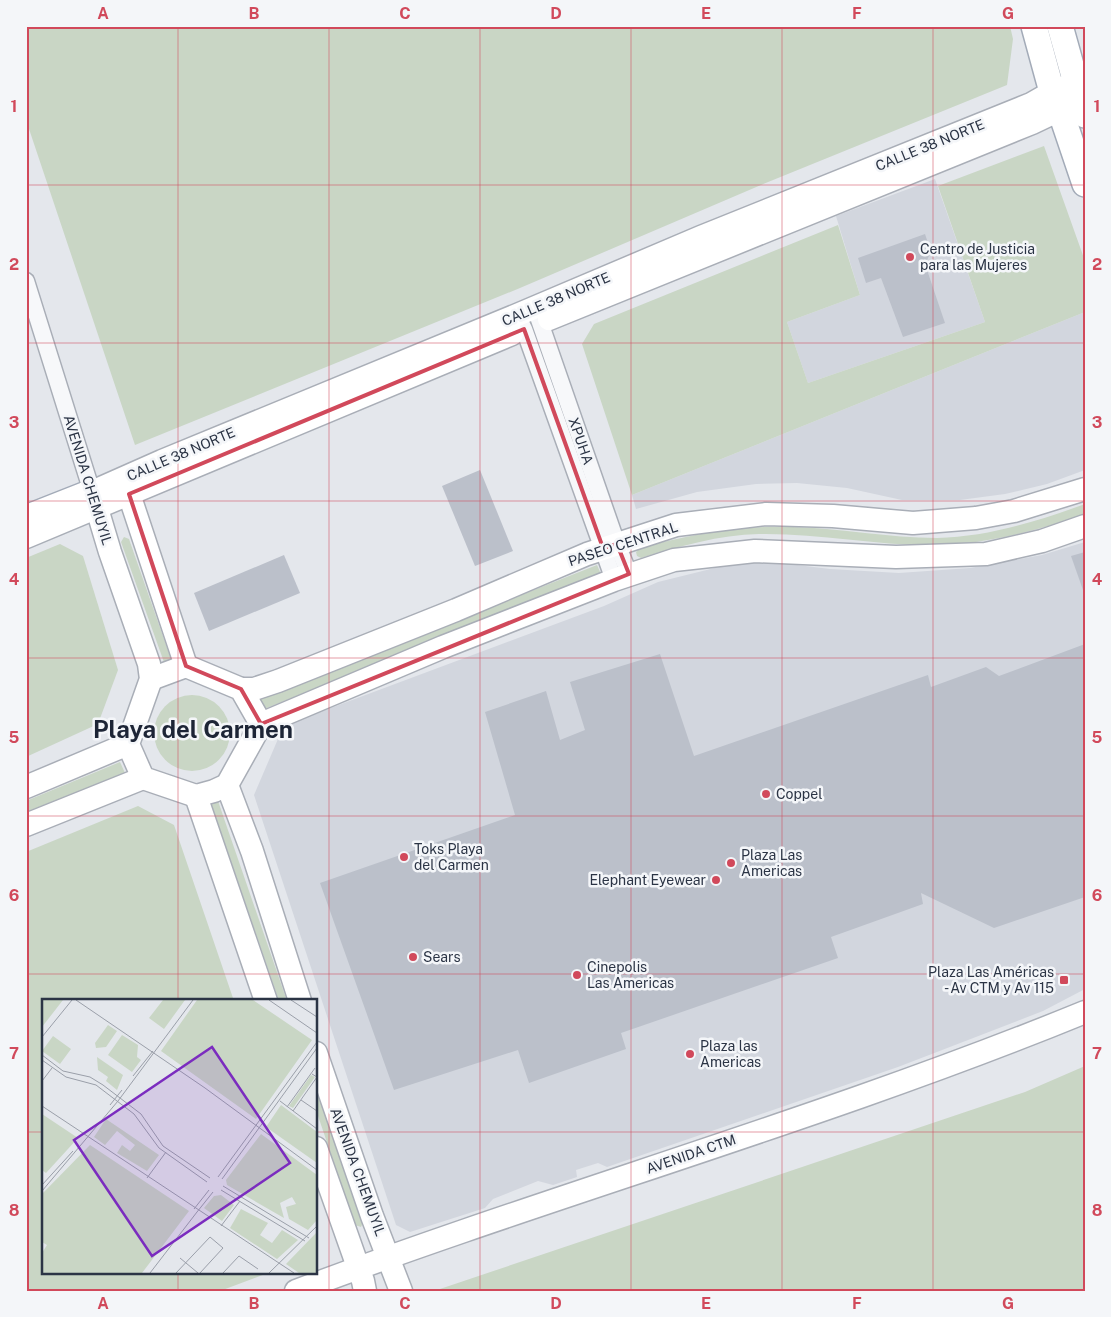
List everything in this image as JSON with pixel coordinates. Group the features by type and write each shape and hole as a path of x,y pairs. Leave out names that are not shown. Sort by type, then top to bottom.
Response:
{"main road":[{"path":"1034,26 1075,97"},
{"path":"1060,26 1075,97 1085,184"},
{"name":"CALLE 38 NORTE","path":"26,537 94,500 126,486 529,319 1075,97"},
{"path":"126,486 186,666"},
{"name":"PASEO CENTRAL","path":"241,689 254,689 278,681 610,546 676,525 766,514 833,516 914,523 976,518 1014,511 1085,489"},
{"name":"CALLE 38 NORTE","path":"26,518 94,500"},
{"name":"AVENIDA CHEMUYIL","path":"94,500 149,664 151,679"},
{"path":"26,825 143,778 196,796 227,785 260,724 443,647 622,577 674,560 755,551 896,557 986,554 1042,541 1085,526"},
{"path":"143,778 128,744 151,679 186,666 241,689 260,724"},
{"path":"26,787 128,744"},
{"path":"227,785 252,851 299,999"},
{"path":"196,796 265,999"},
{"name":"AVENIDA CTM","path":"395,1273 527,1209 870,1094 1085,1012"},
{"name":"AVENIDA CTM","path":"296,1291 395,1273 874,1106 1085,1024"},
{"name":"AVENIDA CHEMUYIL","path":"318,1059 372,1216 395,1273"},
{"path":"318,1154 362,1280"},
{"name":"AVENIDA CTM","path":"336,1291 362,1280"}],"street":[{"name":"AVENIDA CHEMUYIL","path":"26,281 94,500"},
{"name":"XPUHA","path":"529,319 622,577"}],"highlighted area":[{"path":"524,329 603,548 617,544 629,574 261,724 241,689 186,666 129,494"}],"shaded area":[{"path":"935,179 985,322 808,383 787,322 860,295 836,216"},
{"path":"1085,312 1085,470 1047,484 1005,494 960,500 902,500 847,488 797,483 756,484 697,492 636,509 632,495"},
{"path":"1085,542 1085,989 1043,1011 898,1067 607,1167 598,1163 576,1170 577,1177 553,1185 538,1181 493,1199 485,1208 410,1232 396,1225 254,795 281,732 288,724 604,606 658,582 739,562 781,563 830,569 899,573 970,568 1042,555"}],"green space":[{"path":"26,26 1010,26 1013,39 1007,85 761,185 520,288 135,445 26,120"},
{"path":"1044,146 1085,261 1085,312 632,495 582,344 594,324 838,225 860,295 787,322 808,383 985,322 938,186"},
{"path":"1085,504 1085,515 1031,531 975,542 915,545 804,535 759,534 714,539 641,558 637,556 636,552 643,547 680,538 717,531 755,527 811,528 919,538 975,535 1012,527"},
{"path":"124,537 129,539 172,662 165,665 121,542"},
{"path":"60,544 83,556 118,670 98,724 26,757 26,558"},
{"path":"597,565 601,574 264,709 259,698 285,689"},
{"path":"192,695 206,698 219,706 227,719 230,733 227,747 219,760 206,768 192,771 178,768 165,760 157,747 154,733 157,719 165,706 178,698"},
{"path":"120,762 125,773 26,812 26,801"},
{"path":"218,801 286,999 278,999 211,803"},
{"path":"138,806 174,825 233,999 42,999 42,1274 265,1274 220,1291 26,1291 26,852"},
{"path":"1085,1066 1085,1291 437,1290 1025,1092"},
{"path":"318,1094 363,1223 361,1227 355,1225 318,1116"}],"building":[{"path":"925,234 931,252 925,264 945,323 903,337 881,278 866,283 858,258"},
{"path":"480,470 513,551 475,566 442,486"},
{"path":"1085,552 1085,590 1083,590 1071,556"},
{"path":"284,555 300,593 209,631 194,593"},
{"name":"Plaza Las Americas","path":"1085,644 1085,897 994,928 921,893 923,904 831,937 838,958 621,1033 626,1049 529,1083 518,1050 394,1090 320,883 515,815 485,712 546,691 560,740 585,730 570,682 660,654 694,756 928,675 931,687 986,667 999,676"}],"place":[{"name":"Centro de Justicia para las Mujeres","path":"910,257"},
{"name":"Coppel","path":"766,794"},
{"name":"Toks Playa del Carmen","path":"404,857"},
{"name":"Plaza Las Americas","path":"731,863"},
{"name":"Elephant Eyewear","path":"716,880"},
{"name":"Sears","path":"413,957"},
{"name":"Cinepolis Las Americas","path":"577,975"},
{"name":"Plaza Las Américas - Av CTM y Av 115","path":"1064,980"},
{"name":"Plaza las Americas","path":"690,1054"}],"district":[{"name":"Playa del Carmen","path":"193,730"}]}
